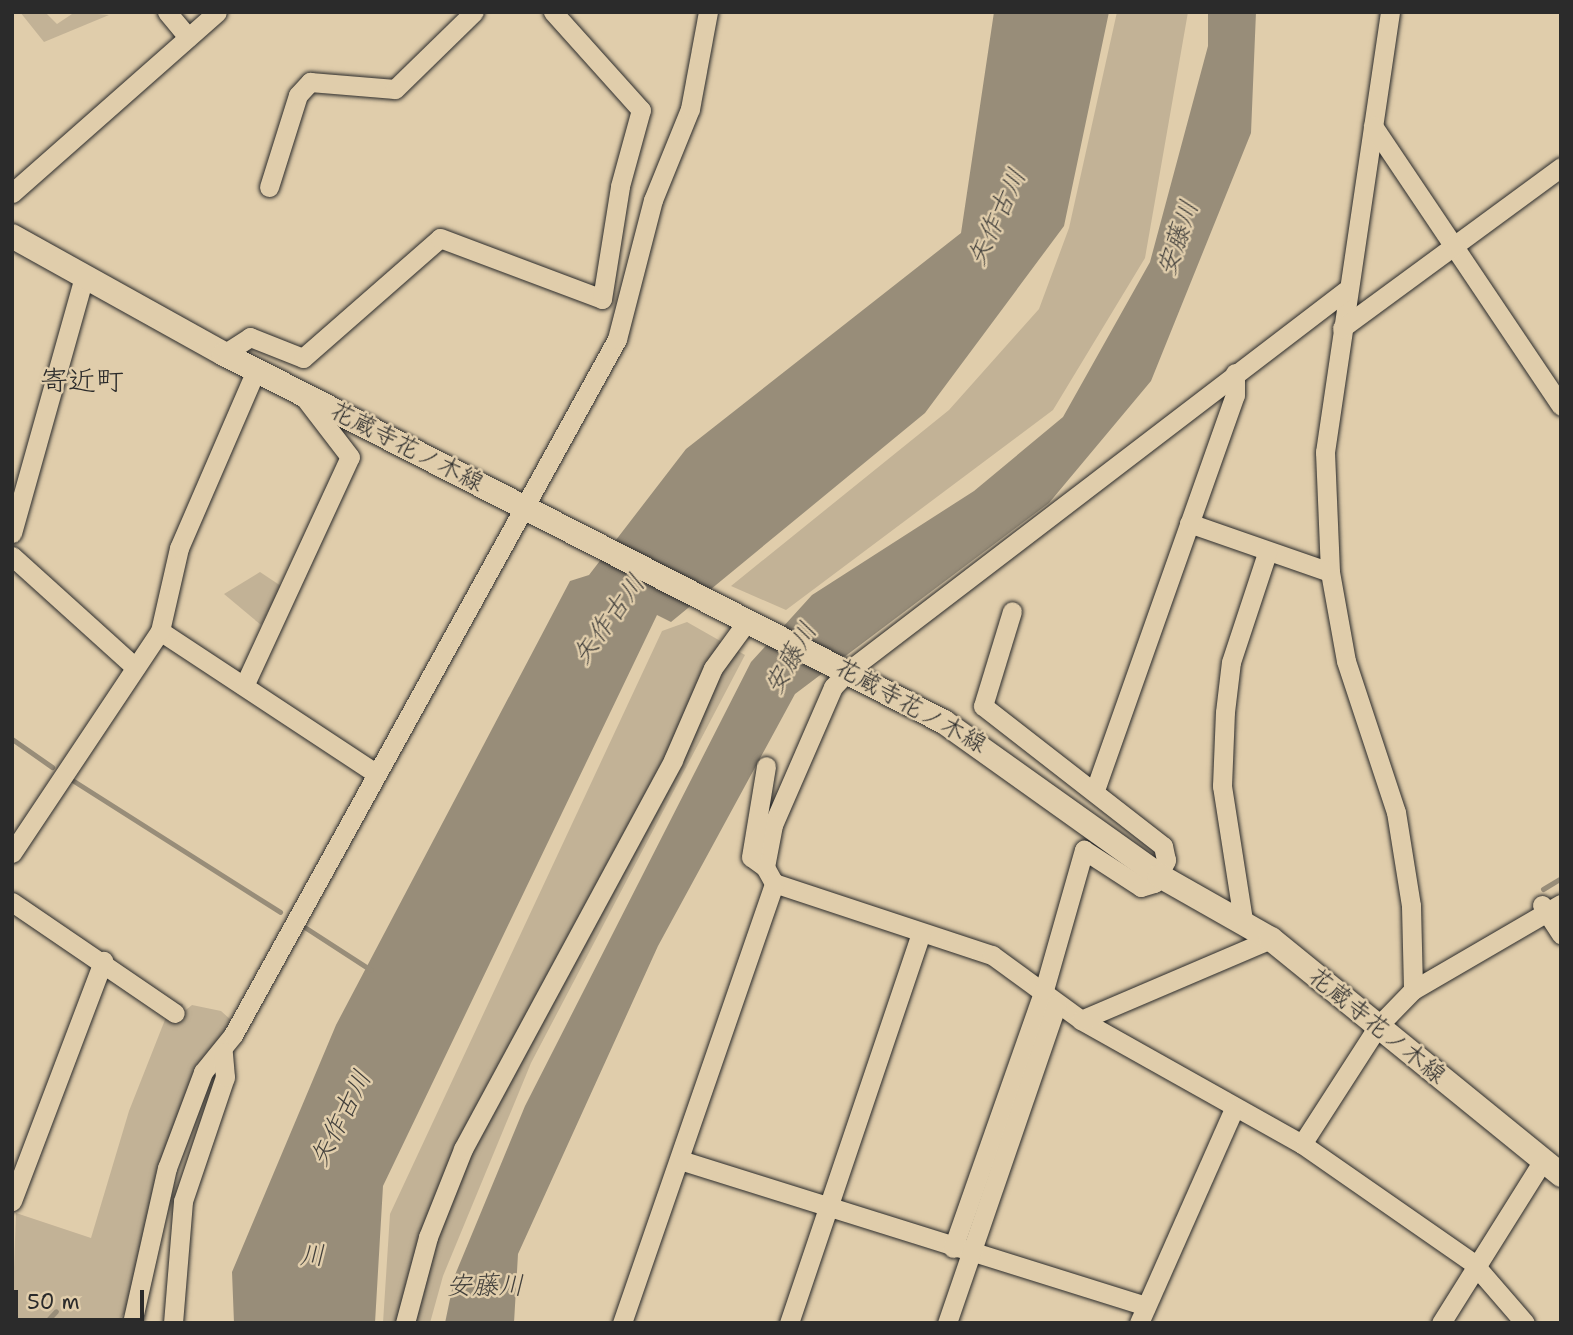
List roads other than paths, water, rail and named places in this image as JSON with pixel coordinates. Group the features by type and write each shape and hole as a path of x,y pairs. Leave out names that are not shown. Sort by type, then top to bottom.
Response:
{"main road":[{"name":"花蔵寺花ノ木線","path":"12,236 83,280 843,668 1007,761 1160,876 1242,920 1271,939 1552,1169"}],"street":[{"path":"167,12 188,37"},
{"path":"12,193 217,12"},
{"path":"269,187 298,95 310,82 395,89 474,12"},
{"path":"224,354 250,337 303,358 440,237 601,299 641,110 553,12"},
{"path":"132,1323 167,1168 203,1072 223,1052 376,773 529,509 617,339 653,200 690,109 708,12"},
{"path":"1390,12 1345,291 1325,452 1330,572 1346,661 1396,812 1410,906 1413,990"},
{"path":"1373,126 1561,406"},
{"path":"1342,328 1451,244 1561,167"},
{"path":"12,533 83,280"},
{"path":"622,1323 680,1160 770,875 773,825 843,668 1032,536 1235,373 1345,291"},
{"path":"12,853 160,631 179,548 256,370"},
{"path":"1095,790 1235,395 1235,373"},
{"path":"244,686 350,457 302,394"},
{"path":"1189,523 1267,553 1330,572"},
{"path":"1242,920 1222,786 1225,712 1231,662 1267,553"},
{"path":"12,556 135,667"},
{"path":"947,1323 962,1251 1051,997 1084,850 1141,887 1160,876 1163,846 1095,790 983,706 1012,611"},
{"path":"405,1323 428,1237 464,1149 667,772 713,668 748,620"},
{"path":"160,631 376,773"},
{"path":"766,766 751,857 770,875 921,933 992,955 1081,1020 1234,1109 1302,1144 1473,1264 1525,1323"},
{"path":"12,902 103,961 175,1013"},
{"path":"1302,1144 1378,1027 1413,990 1550,907 1561,933"},
{"path":"789,1323 921,933"},
{"path":"1081,1020 1271,939"},
{"path":"12,1201 103,961"},
{"path":"173,1323 183,1201 225,1077 223,1052"},
{"path":"680,1160 962,1251 1142,1314 1234,1109"},
{"path":"1441,1323 1473,1264 1552,1169"}],"water":[{"path":"994,12 1109,12 1064,226 925,413 671,622 657,615 383,1186 375,1323 234,1323 232,1272 336,1025 570,581 589,575 686,449 961,233"},
{"name":"安藤川","path":"1208,12 1256,12 1251,133 1151,381 1049,503 795,694 658,946 518,1254 514,1323 445,1323 455,1275 525,1106 751,662 812,595 974,491 1063,417 1150,262 1208,46"}],"waterway":[{"path":"12,739 52,767"},
{"path":"69,778 280,912"},
{"path":"1543,889 1561,878"},
{"path":"306,928 371,970"},
{"path":"45,1323 56,1311"}],"district":[{"name":"寄近町","path":"82,380"}],"water label":[{"name":"矢作古川","path":"996,217"},
{"name":"矢作古川","path":"608,619"},
{"name":"矢作古川","path":"340,1118"},
{"name":"川","path":"312,1255"}]}
